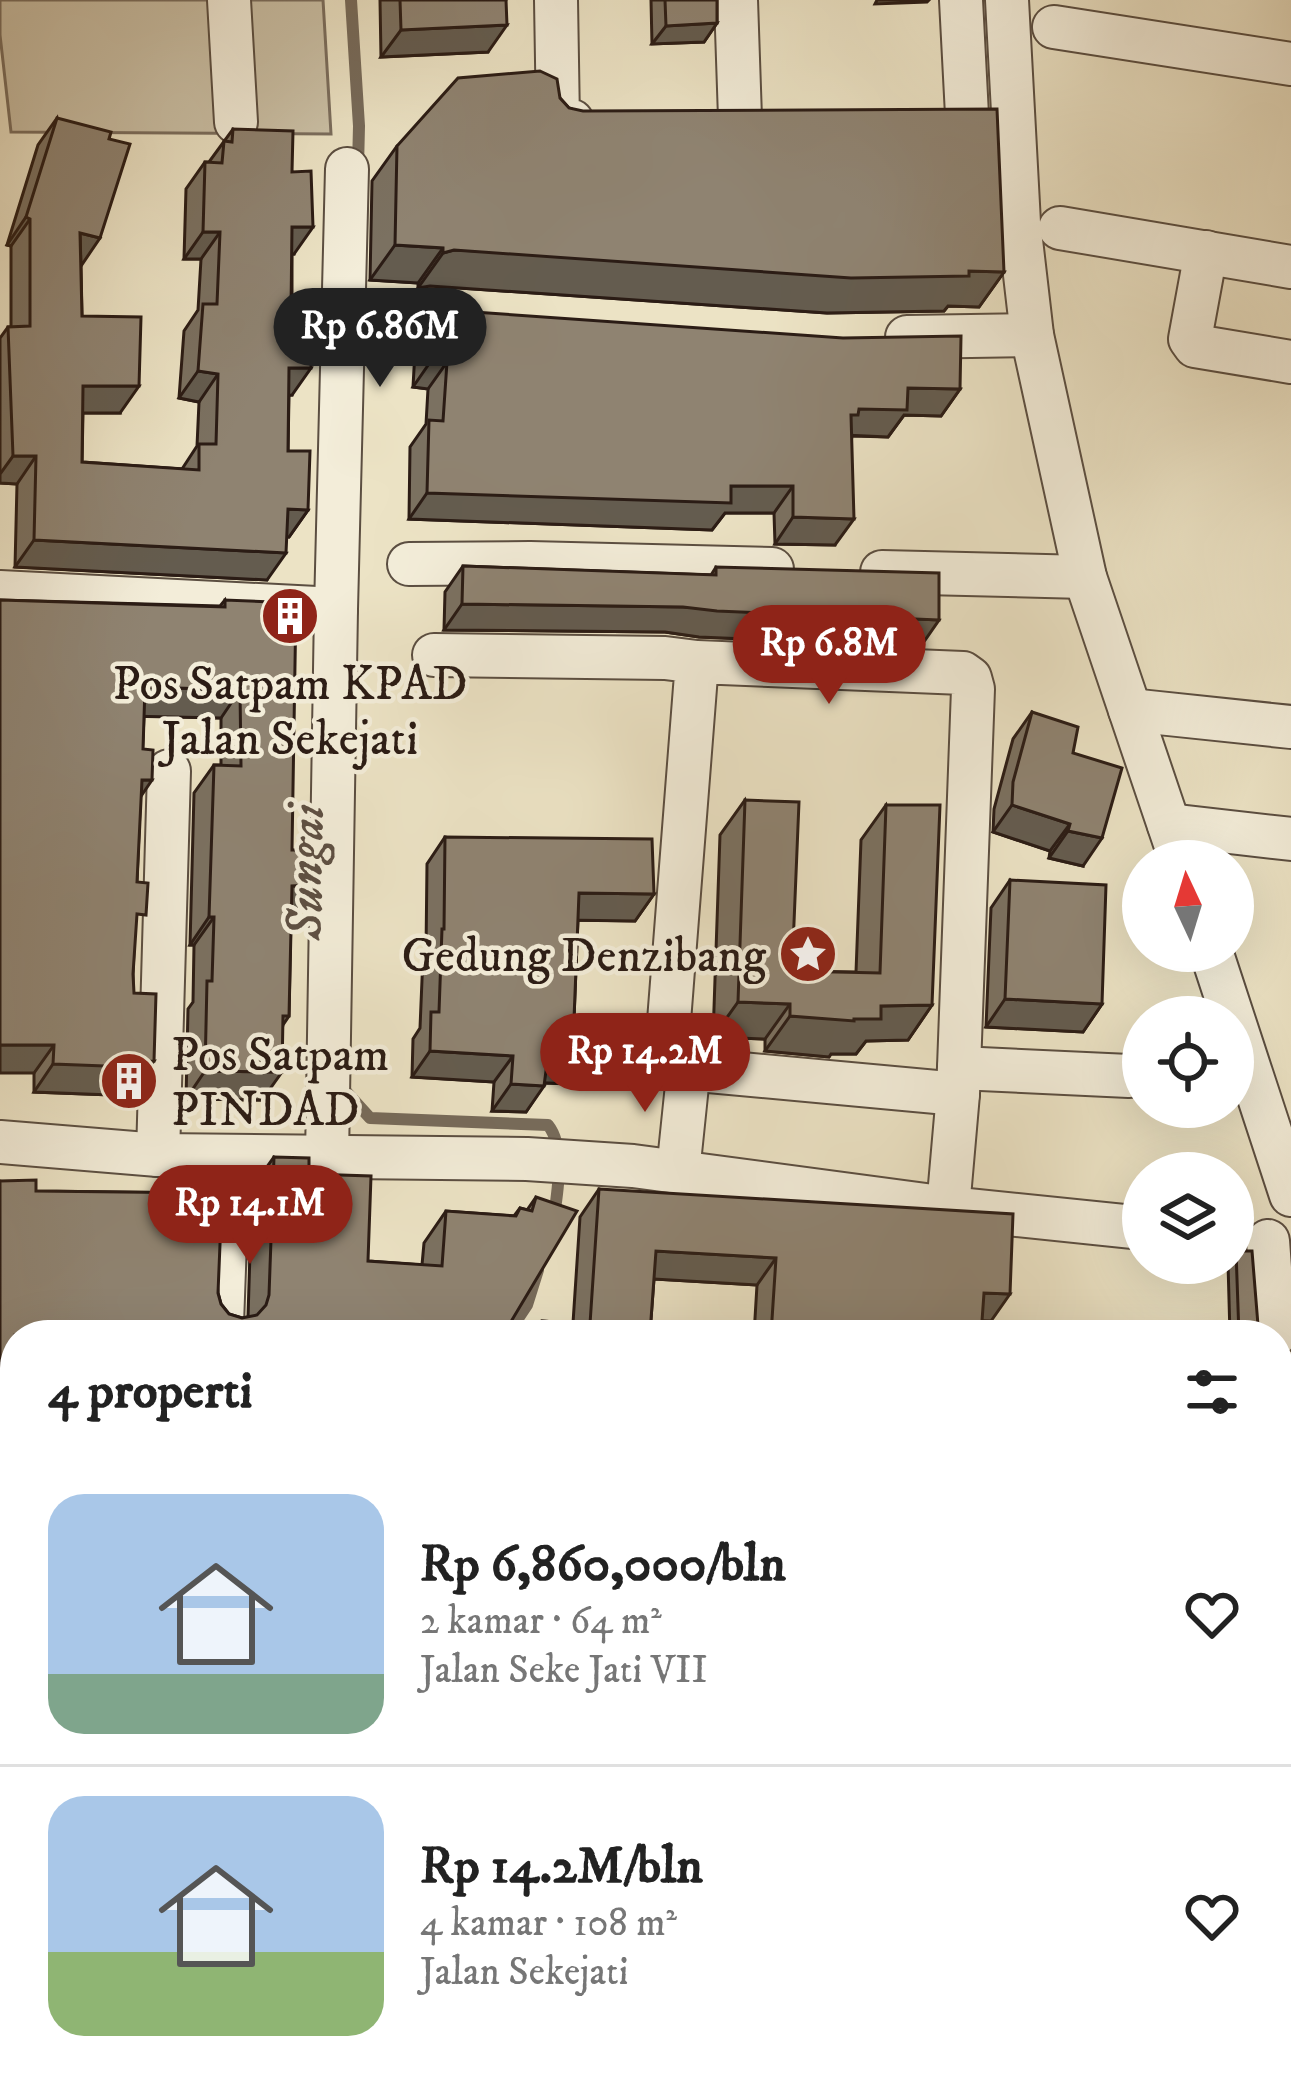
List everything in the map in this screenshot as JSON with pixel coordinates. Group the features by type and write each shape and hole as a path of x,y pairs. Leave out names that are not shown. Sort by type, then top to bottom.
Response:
{"street":[{"path":"229,0 236,122"},
{"path":"556,0 558,121 619,120"},
{"path":"736,0 720,118 786,118"},
{"path":"961,0 967,115"},
{"path":"1007,0 1019,223 1032,335 1085,578 1174,840"},
{"path":"1054,27 1291,64"},
{"path":"922,116 1011,113"},
{"path":"327,1158 347,169"},
{"path":"1060,228 1291,267"},
{"path":"1206,252 1190,339 1195,346 1291,362"},
{"path":"872,338 1032,335"},
{"path":"409,564 807,570"},
{"path":"854,572 1085,578"},
{"path":"0,592 336,609"},
{"path":"434,655 665,658 963,673 970,678 969,844 948,1208"},
{"path":"698,662 669,1040 676,1055 689,1066 709,1071 958,1081 1122,1076"},
{"path":"1130,710 1291,728"},
{"path":"158,1155 169,771"},
{"path":"1254,840 1291,839"},
{"path":"1218,972 1291,1195"},
{"path":"678,1172 689,1066"},
{"path":"0,1142 228,1158 572,1162 1122,1226"},
{"path":"222,1320 228,1158"},
{"path":"1264,1240 1273,1320"}],"shaded area":[{"path":"0,0 323,0 331,134 11,132"}],"building":[{"path":"400,0 506,0 507,25 401,30"},
{"path":"665,0 717,0 717,23 666,26"},
{"path":"540,71 557,79 560,98 569,108 583,111 997,109 1004,272 851,278 454,250 443,253 443,248 395,245 397,146 458,78"},
{"path":"57,118 111,132 109,139 130,144 100,238 80,233 82,316 141,317 139,386 83,386 82,462 199,470 199,444 216,444 218,374 198,371 203,304 217,304 220,232 203,232 205,162 222,163 224,141 232,142 233,129 293,131 292,172 311,171 313,227 292,227 291,310 312,311 311,368 289,368 288,451 310,451 308,510 288,509 286,553 34,540 36,456 13,456 8,327 30,326 30,219 26,217"},
{"path":"434,306 843,338 961,336 960,389 908,388 907,410 859,409 858,415 851,415 854,519 793,517 793,486 731,486 731,503 427,493 429,420 443,421 447,362 431,361"},
{"path":"463,566 716,575 716,567 939,573 939,620 683,607 462,604"},
{"path":"0,600 225,607 225,600 296,603 292,850 314,850 313,885 292,886 289,1016 283,1016 282,1072 205,1071 214,917 209,917 214,765 241,766 240,690 145,687 143,749 153,750 152,780 142,780 137,882 148,883 146,915 137,914 133,974 134,993 156,994 154,1061 131,1062 131,1067 53,1064 54,1045 0,1045"},
{"path":"1032,712 1078,727 1073,753 1122,768 1102,838 1068,831 1070,824 1012,805 1013,782"},
{"path":"745,800 799,802 792,971 880,973 886,805 940,805 932,1005 881,1006 881,1019 854,1021 790,1016 790,1004 738,1002"},
{"path":"445,837 652,839 654,894 579,893 574,1019 588,1019 587,1057 548,1056 544,1086 511,1084 513,1056 430,1051 431,1012 439,1012"},
{"path":"1010,880 1106,885 1102,1004 1005,999"},
{"path":"274,1157 309,1158 309,1174 371,1176 368,1261 442,1266 446,1211 516,1216 520,1208 532,1211 536,1197 577,1211 512,1320 0,1320 0,1181 36,1180 36,1191 209,1193 210,1171 223,1171 221,1304 229,1314 242,1318 257,1315 269,1295"},
{"path":"599,1189 1013,1214 1010,1294 984,1293 982,1320 772,1320 776,1258 656,1251 651,1320 590,1320"},
{"path":"1254,1276 1258,1320 1238,1320 1237,1284 1254,1284"}],"waterway":[{"name":"Sungai","path":"351,0 358,167"},
{"name":"Sungai","path":"341,1086 370,1118 548,1125 558,1156 554,1216"},
{"name":"Sungai","path":"517,1320 538,1270"}],"place":[{"name":"Pos Satpam KPAD Jalan Sekejati","path":"290,616"},
{"name":"Gedung Denzibang","path":"808,954"},
{"name":"Pos Satpam PINDAD","path":"129,1081"}]}
